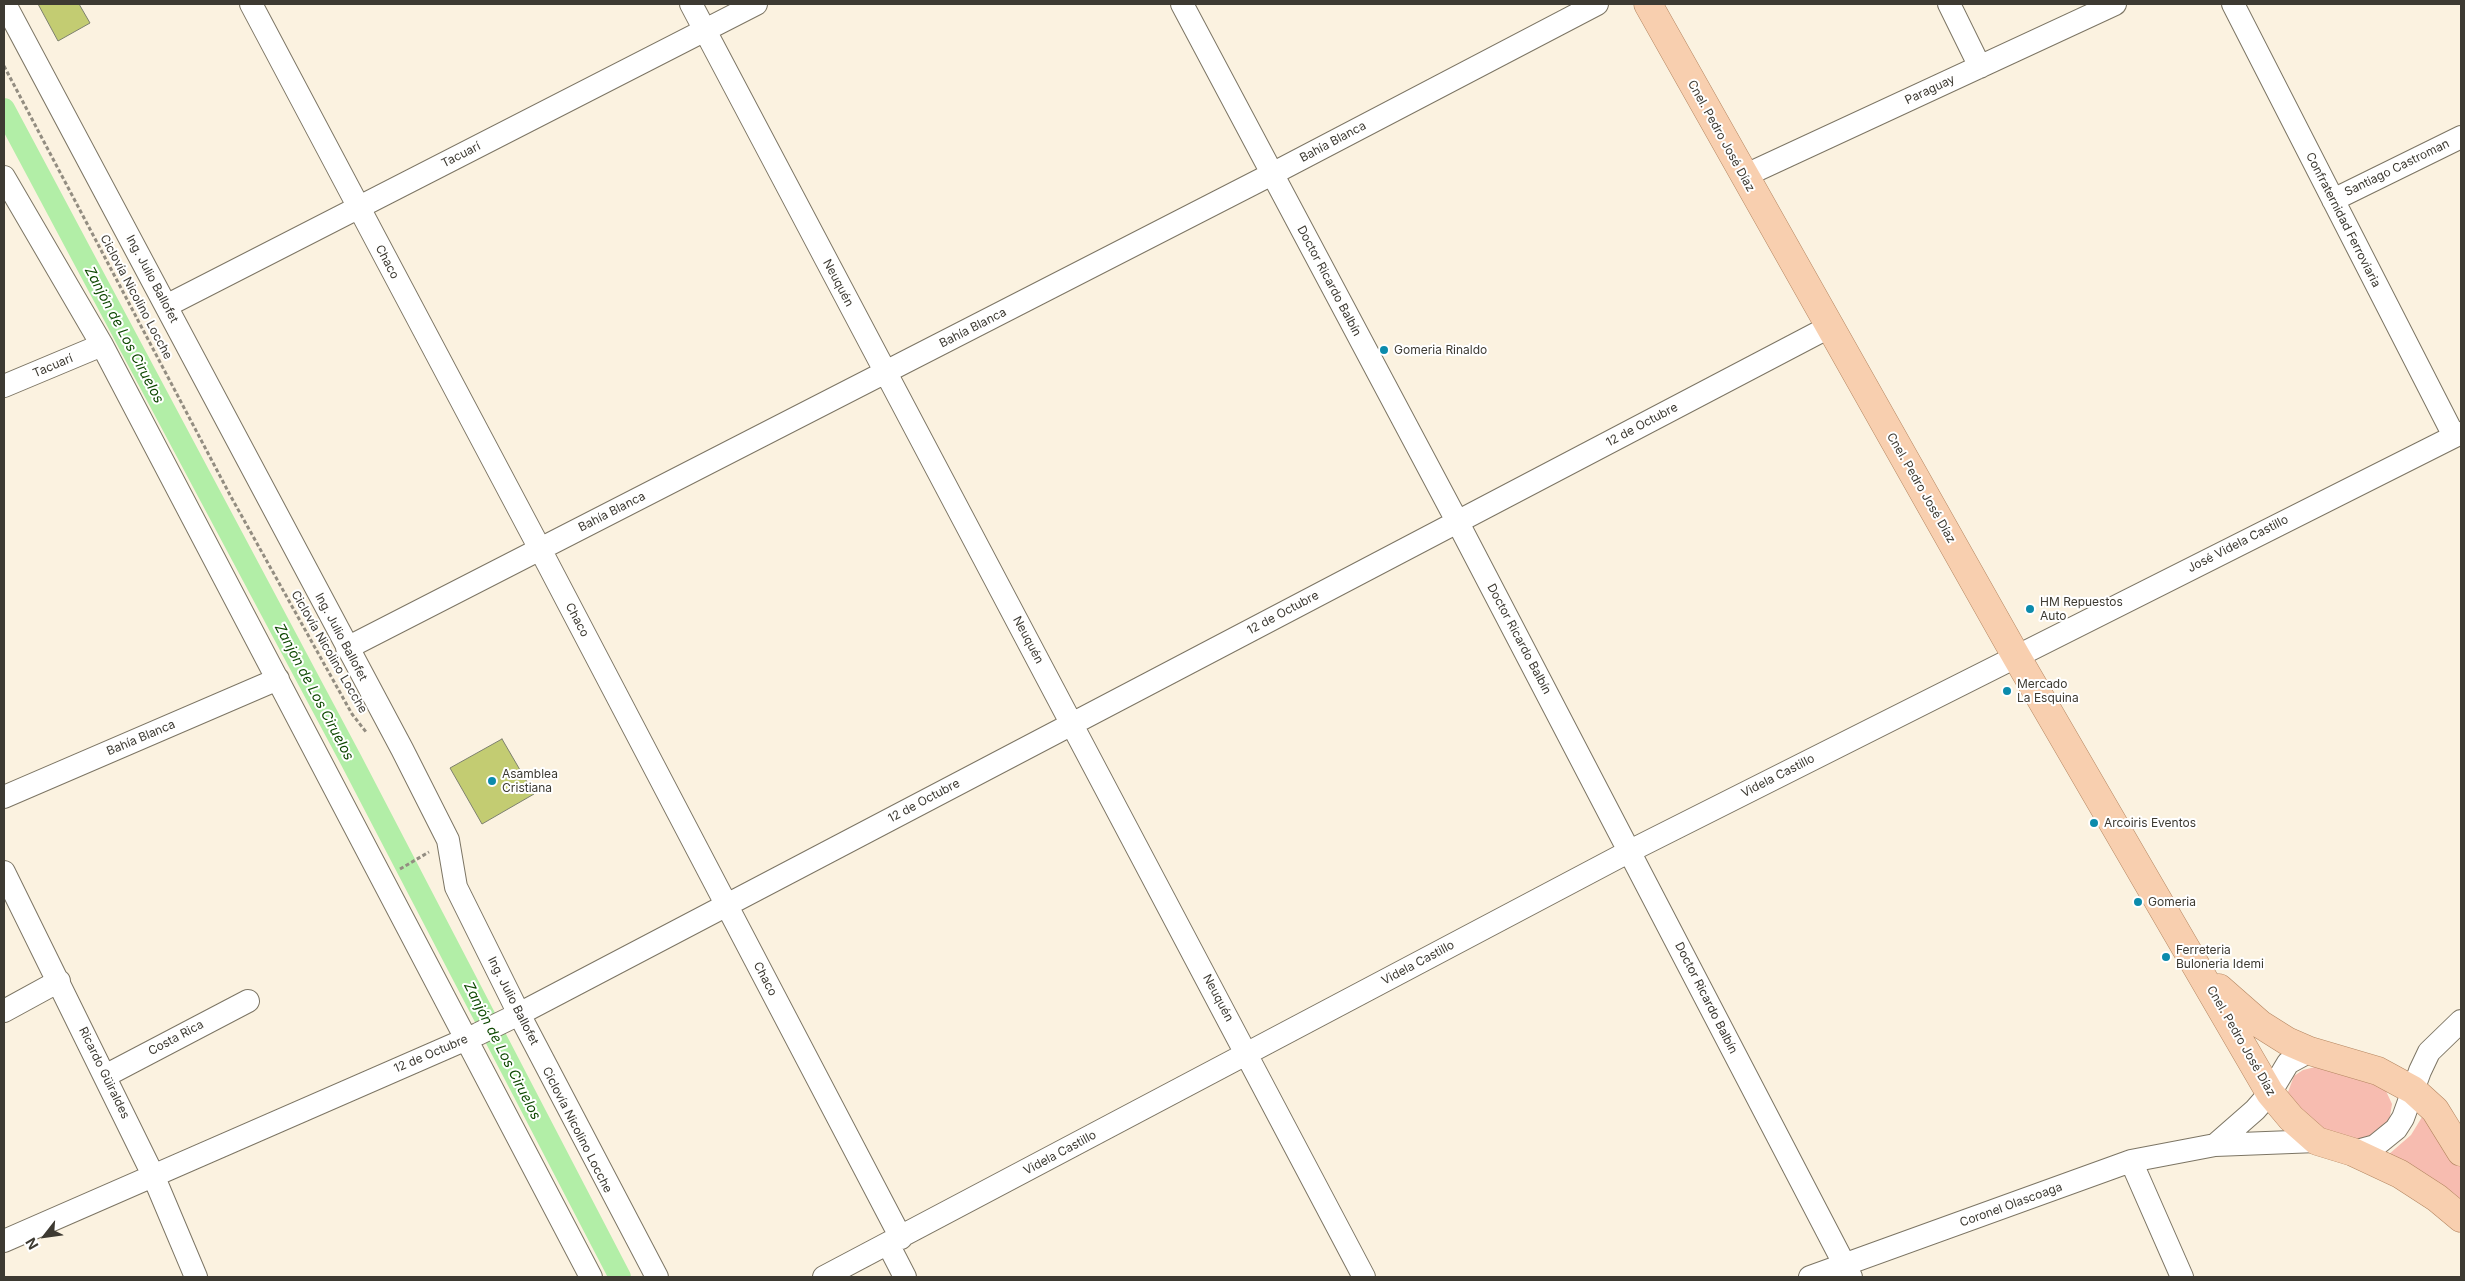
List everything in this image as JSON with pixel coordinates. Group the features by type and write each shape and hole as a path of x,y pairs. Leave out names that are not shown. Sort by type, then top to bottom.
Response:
{"main road":[{"name":"Cnel. Pedro José Díaz","path":"1648,4 2016,656 2200,970 2274,1085 2291,1118 2317,1141 2353,1152 2400,1174 2437,1198 2461,1218"},
{"name":"Cnel. Pedro José Díaz","path":"2200,970 2233,1002 2260,1024 2287,1041 2310,1051 2389,1076 2409,1099 2435,1110 2461,1152"}],"street":[{"name":"Ing. Julio Ballofet","path":"6,4 448,840 456,887 512,1017 657,1277"},
{"name":"Chaco","path":"251,4 726,904 894,1241 905,1277"},
{"name":"Neuquén","path":"691,4 1248,1054 1364,1277"},
{"name":"Tacuarí","path":"166,306 756,4"},
{"name":"Doctor Ricardo Balbín","path":"1182,4 1457,521 1848,1271"},
{"name":"Bahía Blanca","path":"347,648 1272,174 1597,4"},
{"path":"1948,4 1980,67"},
{"name":"Paraguay","path":"1744,176 2115,4"},
{"name":"Confraternidad Ferroviaria","path":"2233,4 2333,200 2457,435"},
{"name":"Santiago Castroman","path":"2333,200 2461,137"},
{"path":"4,177 102,345 278,679 472,1036 591,1277"},
{"name":"12 de Octubre","path":"4,1241 512,1017 1829,327"},
{"name":"Tacuarí","path":"4,386 102,345"},
{"name":"José Videla Castillo","path":"2016,656 2457,435"},
{"name":"Videla Castillo","path":"824,1277 1630,851 2016,656"},
{"name":"Bahía Blanca","path":"4,798 278,679"},
{"name":"Ricardo Güiraldes","path":"4,872 153,1175 196,1277"},
{"path":"4,1011 59,981"},
{"name":"Costa Rica","path":"105,1076 248,1000"},
{"path":"2353,1152 2375,1146 2392,1134 2400,1124 2429,1052 2461,1021"},
{"path":"2274,1085 2288,1063 2310,1051"},
{"name":"Coronel Olascoaga","path":"2215,1145 2239,1126 2274,1085"},
{"name":"Coronel Olascoaga","path":"1810,1277 1848,1271 2131,1161 2215,1145 2317,1141"},
{"path":"2131,1161 2182,1277"}],"path":[{"name":"Ciclovía Nicolino Locche","path":"4,66 230,495 352,714 368,735"},
{"path":"430,851 431,858"},
{"path":"395,872 425,854"}],"shaded area":[{"path":"2315,1067 2355,1074 2386,1091 2392,1104 2389,1122 2378,1133 2357,1141 2322,1132 2289,1099 2288,1092 2294,1076 2303,1070"},
{"path":"2422,1117 2439,1134 2461,1166 2461,1205 2388,1155 2411,1135"}],"building":[{"path":"38,4 79,4 90,23 58,41"},
{"name":"Asamblea Cristiana","path":"502,739 534,794 482,824 450,768"}],"waterway":[{"name":"Zanjón de Los Ciruelos","path":"4,109 351,760 620,1277"}],"place":[{"name":"Gomeria Rinaldo","path":"1384,350"},
{"name":"HM Repuestos Auto","path":"2030,609"},
{"name":"Mercado La Esquina","path":"2007,691"},
{"name":"Asamblea Cristiana","path":"492,781"},
{"name":"Arcoiris Eventos","path":"2094,823"},
{"name":"Gomeria","path":"2138,902"},
{"name":"Ferreteria Buloneria Idemi","path":"2166,957"}]}
